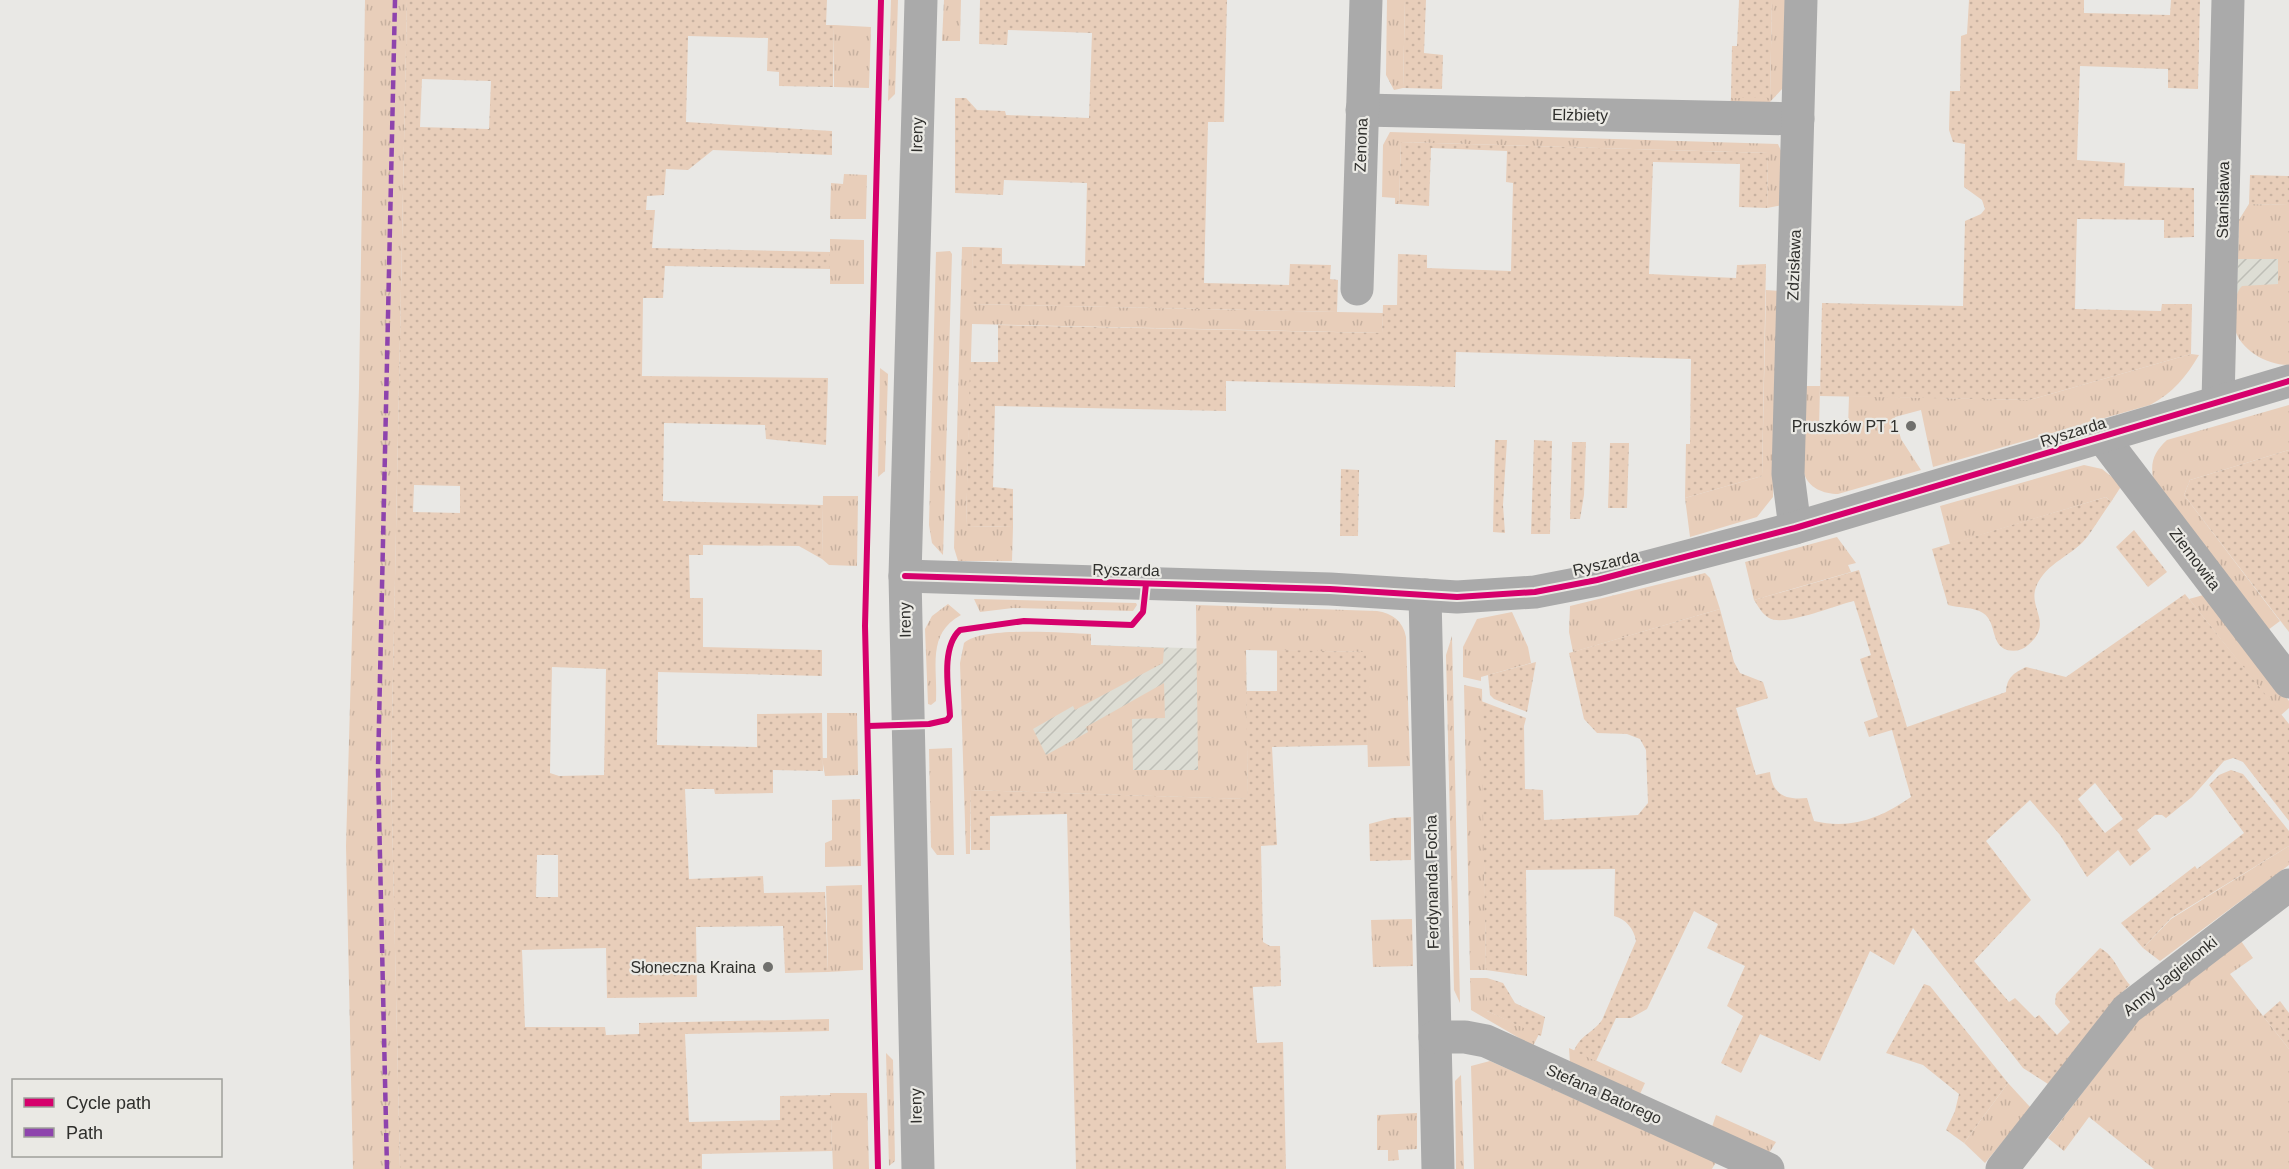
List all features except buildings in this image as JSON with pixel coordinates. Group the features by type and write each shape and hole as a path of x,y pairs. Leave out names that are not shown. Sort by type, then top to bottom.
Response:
{"street":[{"name":"Ireny","path":"918,1169 905,576 921,0"},
{"name":"Zenona","path":"1357,289 1366,0"},
{"name":"Zdzisława","path":"1795,528 1788,474 1801,0"},
{"name":"Stanisława","path":"2218,401 2228,0"},
{"name":"Elżbiety","path":"1362,110 1798,119"},
{"name":"Ryszarda","path":"905,576 1330,589 1425,595 1504,596 1562,588 1795,528 2289,381"},
{"name":"Ziemowita","path":"2102,437 2289,682"},
{"name":"Ferdynanda Focha","path":"1425,595 1438,1169"},
{"name":"Anny Jagiellonki","path":"2002,1169 2127,1009 2289,885"},
{"name":"Stefana Batorego","path":"1435,1037 1465,1036 1486,1041 1768,1169"}],"shaded area":[{"path":"2249,204 2289,205 2289,328 2236,324 2239,220"},
{"path":"1091,645 1246,650 1248,799 970,790"}],"green space":[{"path":"365,0 407,0 391,771 400,1169 353,1169 346,846 359,388"},
{"path":"407,0 827,0 826,25 834,25 833,87 779,86 779,72 767,71 768,38 688,36 686,122 832,131 832,155 713,150 688,170 666,169 664,195 647,196 646,210 655,210 652,248 830,252 830,269 665,266 663,298 643,298 642,376 828,378 826,445 766,439 765,425 664,423 663,501 823,505 822,559 799,546 703,545 703,555 689,555 690,598 703,598 703,647 822,650 822,676 658,672 657,745 757,747 757,714 822,713 823,771 773,770 773,793 715,794 714,789 685,789 689,879 763,876 764,893 825,892 828,972 785,973 783,926 696,927 697,997 607,998 606,948 522,950 525,1027 605,1027 606,1035 639,1034 639,1023 829,1019 829,1031 685,1034 689,1122 780,1120 780,1096 831,1095 832,1151 702,1154 702,1169 400,1169 391,771","holes":["422,79 491,81 489,129 420,127","414,485 460,486 460,513 413,512","552,667 606,669 604,775 559,776 550,773","537,855 558,855 558,897 536,897"]},
{"path":"891,0 898,0 895,94 888,101"},
{"path":"944,0 961,0 960,41 942,41"},
{"path":"980,0 1227,0 1224,122 1208,122 1204,283 1289,285 1290,264 1331,265 1330,279 1338,280 1337,312 971,304 973,247 1002,248 1002,264 1085,266 1087,183 1004,180 1003,195 955,193 955,98 966,98 977,110 1005,111 1006,115 1089,118 1092,33 1008,30 1007,45 979,44"},
{"path":"1387,0 1405,0 1403,88 1394,90 1386,75"},
{"path":"1405,0 1426,0 1424,53 1443,55 1442,89 1403,88"},
{"path":"1739,0 1772,0 1770,98 1731,98 1732,46 1737,46"},
{"path":"1772,0 1789,0 1783,88 1769,103 1730,105 1731,98 1770,98"},
{"path":"1969,0 2084,0 2084,13 2170,15 2171,0 2200,0 2198,89 2168,88 2168,69 2080,66 2077,160 2125,163 2124,186 2194,188 2194,237 2164,238 2164,220 2077,219 2075,309 2161,311 2162,304 2192,304 2191,354 2029,400 1820,396 1822,303 1963,306 1965,221 1981,214 1985,209 1982,200 1964,187 1965,144 1953,142 1949,130 1950,91 1960,91 1961,36 1967,34"},
{"path":"834,25 871,27 869,88 834,87"},
{"path":"1390,132 1778,144 1782,153 1783,205 1767,208 1768,153 1401,142 1399,204 1395,204 1395,198 1382,197 1383,145"},
{"path":"1401,142 1768,153 1767,208 1739,207 1740,164 1653,162 1649,274 1736,278 1737,265 1766,264 1762,476 1685,498 1686,444 1690,444 1691,359 1456,352 1455,387 1226,381 1226,411 995,406 993,487 1013,489 1013,527 966,526 970,362 998,362 998,325 1382,333 1383,305 1397,305 1398,254 1427,255 1427,268 1511,271 1513,183 1506,182 1507,151 1431,148 1429,206 1399,204"},
{"path":"844,174 867,175 866,219 830,219 831,183 843,184"},
{"path":"2250,175 2289,176 2289,205 2249,204"},
{"path":"2249,204 2289,205 2289,365 2272,362 2255,355 2242,343 2233,325 2237,296 2242,286 2278,284 2278,259 2238,259 2239,220"},
{"path":"830,239 864,240 864,284 830,284"},
{"path":"962,247 973,247 972,304 1383,313 1382,333 972,324 966,526 1013,527 1012,561 958,561 954,548"},
{"path":"950,251 952,254 943,555 932,543 929,525 936,252"},
{"path":"1766,290 1781,291 1773,497 1757,517 1690,537 1685,498 1762,476"},
{"path":"2191,354 2199,355 2184,377 2166,395 2150,405 1933,467 1921,410 1895,417 1901,439 1921,470 1838,494 1817,489 1809,483 1804,473 1802,444 1804,386 1820,386 1819,429 1848,428 1849,396 2029,400"},
{"path":"880,368 888,374 885,471 878,477"},
{"path":"2289,405 2289,450 2190,480 2184,495 2280,621 2268,630 2153,478 2152,466 2159,448 2167,440"},
{"path":"1495,440 1507,440 1503,505 1505,533 1493,532"},
{"path":"1534,440 1552,441 1550,534 1531,534"},
{"path":"1572,442 1586,442 1584,495 1580,519 1570,519"},
{"path":"1610,443 1629,443 1627,508 1608,508"},
{"path":"2289,450 2289,632 2184,495 2190,480"},
{"path":"2084,465 2102,469 2122,485 2111,502 2106,497 1950,544 1940,506"},
{"path":"1341,469 1359,470 1358,536 1340,536"},
{"path":"823,496 858,496 857,566 829,565 822,559"},
{"path":"2106,497 2111,502 2088,536 2040,578 2034,595 2040,623 2039,630 2026,647 2016,651 2007,650 1998,643 1990,622 1983,613 1948,605 1932,549"},
{"path":"2134,530 2167,572 2148,587 2116,547"},
{"path":"1837,537 1856,563 1848,565 1851,572 1754,600 1745,562"},
{"path":"1859,570 1907,727 2006,692 2012,676 2026,667 2066,677 2185,594 2289,724 2289,821 2243,762 2233,758 2224,761 2192,797 2166,818 2162,815 2155,815 2137,830 2151,849 2130,866 2118,850 2087,877 2060,835 2030,800 1986,841 2031,900 1974,961 2009,1002 2015,998 2035,1018 2039,1015 2057,1035 2070,1022 2055,1004 2056,994 2100,948 2109,955 2130,985 2118,996 2048,1084 2023,1068 1913,928 1894,965 1870,951 1820,1061 1760,1034 1741,1073 1721,1063 1743,1016 1727,1006 1745,966 1707,948 1718,924 1694,911 1647,1009 1631,1018 1616,1018 1596,1061 1574,1051 1583,1037 1602,1020 1636,941 1629,925 1614,916 1615,869 1526,870 1527,976 1486,970 1481,701 1526,718 1524,726 1525,789 1543,790 1544,820 1638,815 1648,803 1646,750 1640,739 1627,734 1597,733 1584,719 1569,653 1720,609 1734,662 1740,673 1763,682 1768,698 1736,708 1756,775 1770,772 1777,791 1786,797 1807,798 1814,821 1828,823 1841,824 1865,820 1888,811 1911,797 1892,730 1869,737 1864,722 1878,717 1860,659 1871,655 1854,601 1798,618 1776,620 1764,614 1754,600","holes":["2095,783 2123,819 2105,833 2078,799"]},
{"path":"1705,573 1710,578 1720,609 1573,652 1569,632 1570,606"},
{"path":"2207,594 2289,701 2289,708 2281,715 2189,599"},
{"path":"974,599 1136,603 1137,605 1133,611 1013,608 980,612"},
{"path":"948,604 961,615 950,623 938,642 936,701 931,705 928,704 925,629 932,616"},
{"path":"1196,605 1377,611 1396,619 1405,631 1406,637 1410,766 1368,767 1365,652 1246,650 1248,799 970,790 970,854 966,854 960,663 964,643 988,634 1044,632 1091,634 1091,645 1164,648 1163,663 1075,710 1073,706 1033,729 1046,755 1088,732 1086,727 1164,683 1165,718 1132,719 1133,770 1198,770"},
{"path":"1512,612 1528,647 1531,663 1481,677 1481,681 1463,677 1463,647 1477,619"},
{"path":"1452,636 1460,1003 1454,990 1446,655"},
{"path":"1277,650 1366,652 1368,745 1272,747 1277,845 1261,846 1263,942 1270,946 1280,946 1281,986 1253,987 1253,991 1257,1043 1283,1042 1286,1169 1076,1169 1067,814 990,816 990,850 971,850 970,790 1248,799 1246,691 1277,691"},
{"path":"1536,662 1527,712 1494,699 1490,695 1488,675"},
{"path":"1464,685 1482,689 1486,970 1470,970"},
{"path":"827,713 857,713 858,775 825,776 822,758 827,758"},
{"path":"952,748 954,855 937,855 931,847 929,749"},
{"path":"2231,770 2243,774 2289,831 2289,846 2171,918 2143,948 2121,923 2195,866 2197,869 2244,833 2209,785 2219,775"},
{"path":"860,799 861,866 825,867 825,843 832,840 832,800"},
{"path":"1411,817 1411,860 1370,861 1369,824 1392,818"},
{"path":"2289,846 2289,865 2160,961 2143,948 2171,919"},
{"path":"862,885 863,970 828,972 826,886"},
{"path":"1412,919 1413,966 1373,967 1371,920"},
{"path":"2241,941 2253,958 2230,974 2289,1049 2289,1169 2154,1169 2089,1117 2064,1151 2048,1138 2136,1022"},
{"path":"1470,978 1487,978 1487,1011 1539,1034 1533,1046 1471,1010"},
{"path":"1487,978 1503,983 1515,1003 1545,1017 1541,1036 1487,1011"},
{"path":"1924,984 1930,986 2008,1083 1964,1143 1946,1130 1955,1111 1959,1094 1923,1065 1886,1053"},
{"path":"2280,1001 2289,1013 2289,1049 2263,1016"},
{"path":"1569,1048 1645,1083 1640,1094 1570,1064"},
{"path":"886,1053 893,1060 895,1161 889,1166"},
{"path":"1490,1061 1716,1162 1712,1169 1474,1169 1471,1066"},
{"path":"1461,1075 1464,1169 1456,1169 1455,1081"},
{"path":"2008,1083 2031,1108 1985,1163 1964,1143"},
{"path":"830,1093 867,1093 869,1169 833,1169"},
{"path":"1417,1113 1417,1149 1398,1150 1399,1160 1388,1161 1388,1150 1377,1150 1377,1115"},
{"path":"1716,1115 1776,1142 1769,1153 1712,1127"}],"marked path":[{"path":"387,1169 378,768 395,0"}],"cycle path":[{"path":"878,1169 865,626 881,0"},
{"path":"905,576 1330,589 1457,597 1535,592 1597,580 1795,528 2289,381"},
{"path":"868,726 929,724 947,720 950,716 947,683 948,659 954,638 960,630 1024,621 1132,625 1143,612 1146,584"}],"place":[{"name":"Pruszków PT 1","path":"1911,426"},
{"name":"Słoneczna Kraina","path":"768,967"}]}
